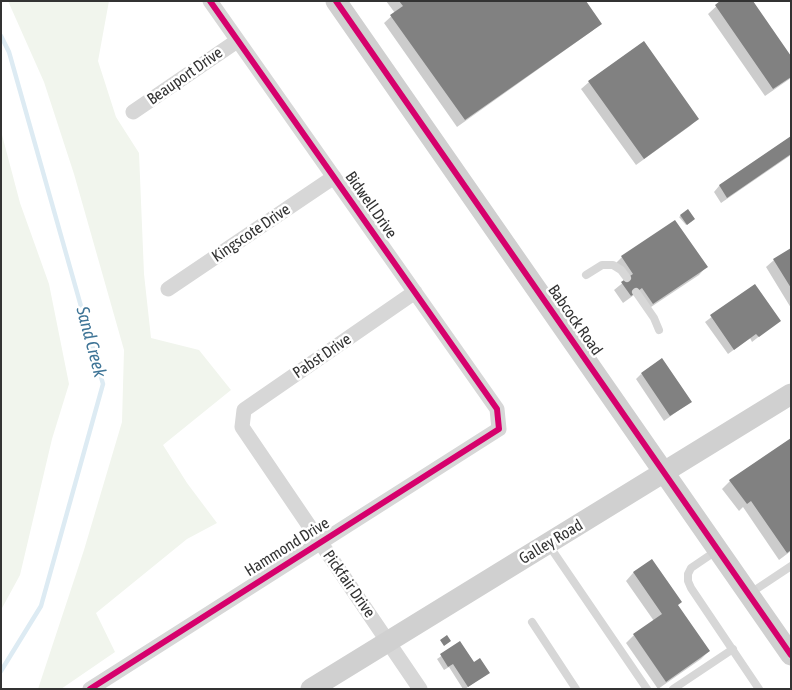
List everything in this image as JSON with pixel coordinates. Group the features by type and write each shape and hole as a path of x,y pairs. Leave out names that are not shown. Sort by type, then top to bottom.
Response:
{"street":[{"name":"Bidwell Drive","path":"210,1 496,409 499,429"},
{"name":"Babcock Road","path":"336,1 791,655"},
{"name":"Beauport Drive","path":"133,112 237,40"},
{"name":"Kingscote Drive","path":"168,290 334,176"},
{"name":"Pabst Drive","path":"242,427 244,410 415,292"},
{"name":"Galley Road","path":"311,689 664,473 789,399"},
{"name":"Pickfair Drive","path":"242,427 420,689"},
{"name":"Hammond Drive","path":"90,689 499,429"}],"lane":[{"path":"586,275 602,265 613,265 621,270 627,278"},
{"path":"636,292 654,318 659,330"},
{"path":"548,544 648,689"},
{"path":"718,550 691,568 688,574 688,581 759,689"},
{"path":"749,595 791,566"},
{"path":"532,622 576,689"},
{"path":"673,689 732,649"}],"shaded area":[{"path":"8,1 109,1 98,61 116,117 139,153 144,274 151,338 199,350 231,390 163,445 187,483 217,523 187,539 96,613 115,652 61,689 38,689 84,550 122,422 124,350 74,174 44,82"},
{"path":"1,131 20,203 49,284 69,384 52,439 20,575 1,610"}],"building":[{"path":"399,1 586,1 602,24 465,120 390,15 403,6"},
{"path":"720,1 753,1 791,56 791,77 773,89 715,5"},
{"path":"644,41 699,119 644,159 588,81"},
{"path":"791,136 791,154 727,198 719,185"},
{"path":"688,209 695,219 687,225 680,215"},
{"path":"675,220 708,267 653,304 642,288 631,296 621,282 633,274 621,256"},
{"path":"791,248 791,288 773,259"},
{"path":"755,284 781,321 759,337 756,334 734,350 710,315"},
{"path":"662,358 692,402 670,416 641,373"},
{"path":"791,438 791,550 787,553 751,501 747,504 729,480"},
{"path":"652,559 682,602 678,605 710,651 666,682 633,634 662,614 633,572"},
{"path":"447,635 451,641 444,646 440,640"},
{"path":"460,641 474,662 480,658 490,673 468,687 453,664 448,667 440,654"}],"waterway":[{"name":"Sand Creek","path":"1,36 9,52 103,384 41,606 1,671"}],"cycle path":[{"path":"90,689 499,429 497,409 210,1"},
{"path":"336,1 791,655"}]}
